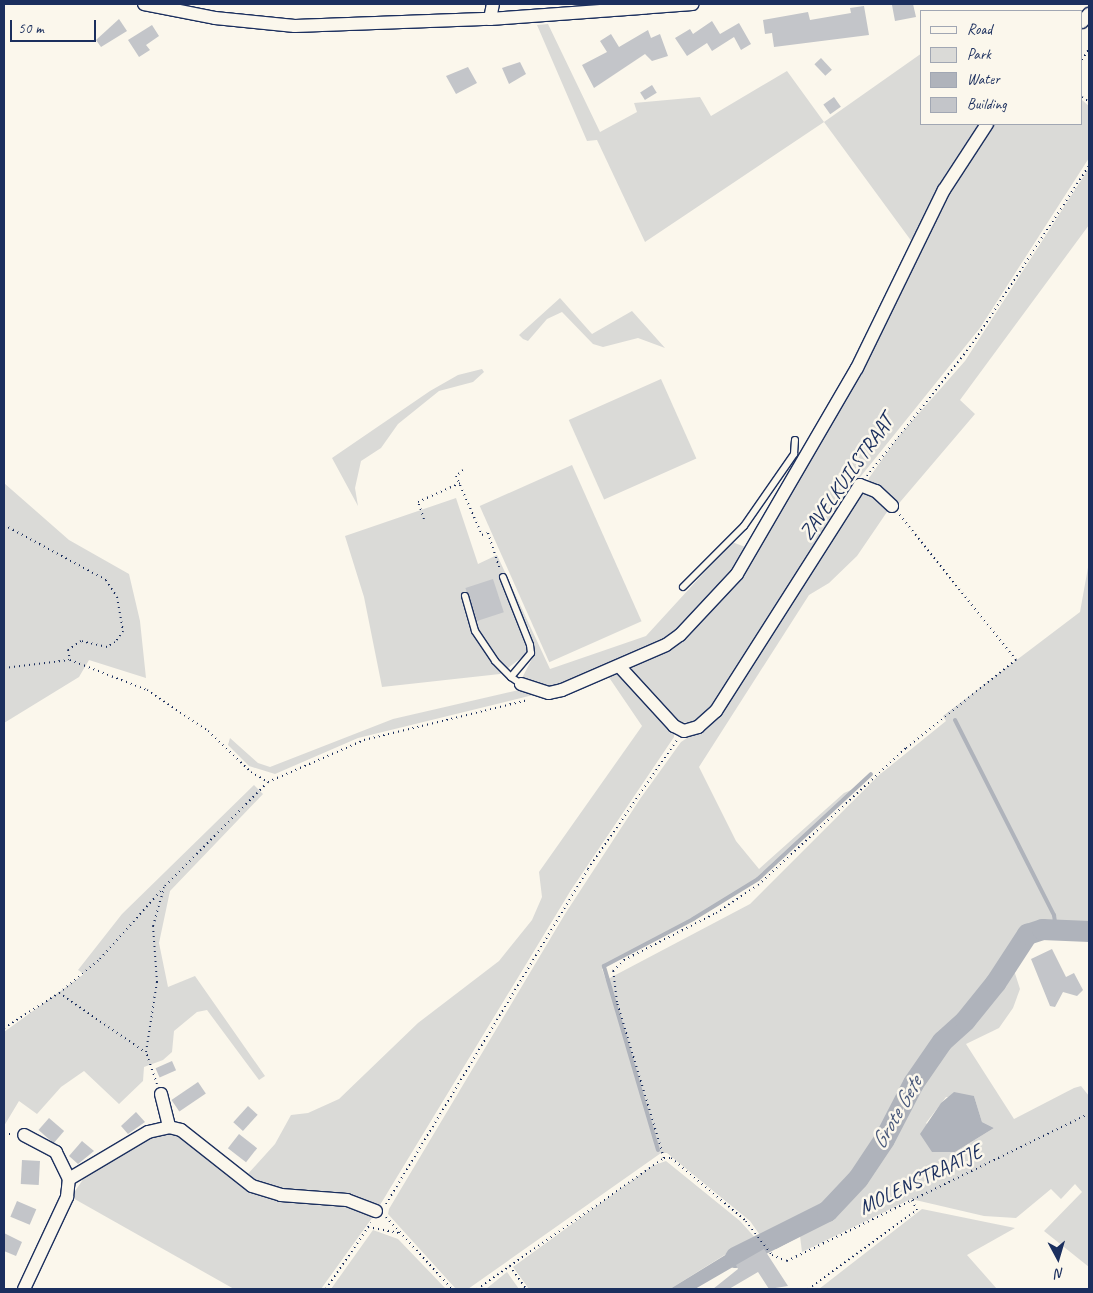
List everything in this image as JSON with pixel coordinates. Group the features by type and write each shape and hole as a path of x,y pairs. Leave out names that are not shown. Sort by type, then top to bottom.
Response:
{"street":[{"path":"144,4 215,18 295,26 490,19 692,4"},
{"path":"490,19 493,4"},
{"name":"ZAVELKUILSTRAAT","path":"516,681 550,693 620,667 680,635 737,574 857,368 944,190 986,125"},
{"path":"860,485 876,491 892,506"},
{"name":"ZAVELKUILSTRAAT","path":"684,731 698,727 716,711 860,485"},
{"path":"620,667 650,702 684,731"},
{"path":"161,1094 170,1128"},
{"path":"69,1179 148,1132 170,1128 181,1130 252,1186 281,1195 346,1200 380,1214"},
{"path":"24,1135 56,1152 69,1179 67,1197 24,1289"}],"lane":[{"path":"683,588 744,526 794,454 795,440"},
{"path":"465,596 475,631 495,661 516,681 531,653 503,577"}],"path":[{"name":"ZAVELKUILSTRAAT","path":"860,485 883,450 931,398 973,343 1089,166"},
{"path":"463,470 456,476 482,535 488,533 503,577"},
{"path":"424,519 418,502 460,483"},
{"path":"477,1289 664,1158 617,1002 613,971 624,960 716,914 758,885 906,748 1016,660 892,506"},
{"path":"4,525 106,580 117,598 123,632 115,642 107,647 81,641 68,650 70,660"},
{"path":"4,668 70,660 148,690 178,708 208,731 251,772 268,782"},
{"path":"4,1028 58,993 100,959 165,886 268,782 364,740 531,699"},
{"path":"326,1289 368,1227 380,1214 588,869 684,731"},
{"path":"161,1094 146,1052 157,982 153,926 165,886"},
{"path":"58,993 146,1052"},
{"name":"MOLENSTRAATJE","path":"664,1158 671,1158 716,1196 760,1238 777,1259 787,1261 1089,1114"},
{"path":"808,1289 918,1210 912,1200"},
{"path":"380,1214 452,1289"},
{"path":"368,1227 400,1233"},
{"path":"510,1266 526,1289"}],"green space":[{"path":"548,24 600,132 637,112 634,103 700,97 711,116 787,71 824,122 645,242 597,140 587,141 537,25"},
{"path":"920,54 920,125 980,125 941,188 915,246 824,122"},
{"path":"1083,101 1089,106 1089,158 980,328 857,481 710,712 699,722 677,723 632,673 632,668 704,615 863,365 949,188 990,125 1083,125"},
{"path":"1089,168 1089,225 960,400 975,414 895,508 868,483 869,478 898,437 965,361"},
{"path":"560,298 592,334 632,311 665,348 638,338 603,347 593,344 562,312 547,319 528,341 519,335"},
{"path":"482,369 484,372 473,382 439,391 398,424 381,448 361,461 355,488 358,506 332,458 430,391 458,375"},
{"path":"661,379 696,458 604,500 569,420"},
{"path":"572,465 642,621 549,662 480,506"},
{"path":"4,483 69,540 129,574 140,621 146,678 89,660 79,677 4,723"},
{"path":"867,490 889,509 857,556 829,583 809,595 699,767 736,841 759,869 844,793 858,787 758,880 694,920 602,969 606,980 750,904 878,776 946,721 943,716 1080,612 1089,562 1089,925 1053,922 1033,925 1012,944 978,999 926,1052 883,1132 847,1185 816,1210 762,1238 750,1221 667,1153 661,1153 468,1289 456,1289 388,1214 389,1209 565,914 640,799 681,742 719,717 860,493"},
{"path":"456,498 478,564 497,555 550,669 646,636 732,542 748,548 735,570 667,640 555,687 522,678 535,653 529,627 522,631 527,646 525,655 500,674 382,687 364,597 345,536"},
{"path":"617,672 674,732 674,737 571,890 380,1205 339,1192 275,1194 246,1176 275,1144 291,1115 308,1113 339,1099 418,1023 499,961 532,920 542,897 539,872 642,726 608,676"},
{"path":"519,690 537,694 358,738 275,774 249,766 228,745 230,738 258,763 270,767 393,719"},
{"path":"254,785 263,794 170,891 159,943 168,987 195,976 265,1076 259,1080 207,1010 197,1012 174,1031 172,1052 163,1060 144,1067 143,1081 119,1104 84,1071 61,1087 37,1114 19,1101 4,1126 4,1032 84,974 78,970 122,914"},
{"path":"1012,964 1020,989 1013,1008 999,1028 966,1044 1014,1119 1074,1088 1081,1086 1089,1096 1089,1267 1044,1231 1082,1192 1075,1184 1061,1199 1051,1189 1016,1218 984,1216 911,1199 802,1252 800,1236 844,1208 893,1140 942,1051 983,1014","holes":["974,1096 982,1122 994,1128 955,1152 926,1123 946,1097"]},
{"path":"158,1131 178,1133 264,1197 287,1201 327,1199 372,1214 372,1218 321,1289 234,1289 71,1197 86,1175"},
{"path":"666,1161 740,1221 759,1242 746,1249 739,1246 670,1289 529,1289 513,1267 652,1166"},
{"path":"922,1209 1015,1228 967,1255 997,1289 819,1289"},
{"path":"373,1230 398,1239 446,1289 331,1289"},
{"path":"507,1272 519,1289 486,1289"}],"water":[{"path":"954,1092 974,1096 982,1122 994,1128 955,1152 932,1152 920,1134 941,1103"},
{"path":"816,1210 821,1225 776,1249 768,1247 762,1238 767,1234"},
{"path":"759,1242 764,1249 695,1289 670,1289 740,1246 746,1249"}],"building":[{"path":"913,4 916,17 895,21 892,5"},
{"path":"864,6 869,35 774,47 772,33 765,34 763,20 808,12 810,20 851,13 850,8"},
{"path":"119,19 127,31 101,47 96,40"},
{"path":"712,21 720,34 739,23 751,44 741,50 734,37 712,51 707,43 687,56 675,38 690,29 693,34"},
{"path":"152,25 159,36 146,45 150,50 139,57 128,40"},
{"path":"648,30 651,38 660,34 668,56 652,61 645,54 594,88 582,65 607,52 600,41 611,34 619,47"},
{"path":"821,58 832,70 825,76 814,64"},
{"path":"520,62 526,74 509,84 502,68"},
{"path":"468,67 477,83 456,94 446,76"},
{"path":"652,85 657,93 645,100 640,92"},
{"path":"834,97 841,107 830,114 823,104"},
{"path":"493,579 504,612 476,621 465,588"},
{"path":"1052,949 1066,977 1074,973 1083,990 1077,996 1063,992 1055,1007 1050,1006 1031,959"},
{"path":"172,1061 176,1070 160,1077 156,1068"},
{"path":"198,1082 206,1094 179,1112 171,1100"},
{"path":"248,1106 258,1115 243,1131 233,1122"},
{"path":"136,1112 145,1122 128,1134 121,1126"},
{"path":"49,1118 64,1131 54,1143 39,1130"},
{"path":"239,1134 257,1148 246,1162 228,1148"},
{"path":"82,1141 94,1151 78,1164 69,1156"},
{"path":"22,1160 40,1161 39,1185 21,1184"},
{"path":"17,1201 36,1209 30,1225 10,1217"},
{"path":"4,1233 22,1242 16,1256 4,1251"},
{"path":"764,1249 788,1286 769,1289 758,1272 729,1289 713,1289 738,1269 736,1265"}],"waterway":[{"path":"955,720 1054,915 1056,929"},
{"path":"658,1150 604,966 693,919 758,879 871,774"},
{"name":"Grote Gete","path":"735,1257 827,1211 858,1178 884,1139 913,1083 942,1041 965,1020 995,983 1027,934 1042,929 1089,931"}]}
